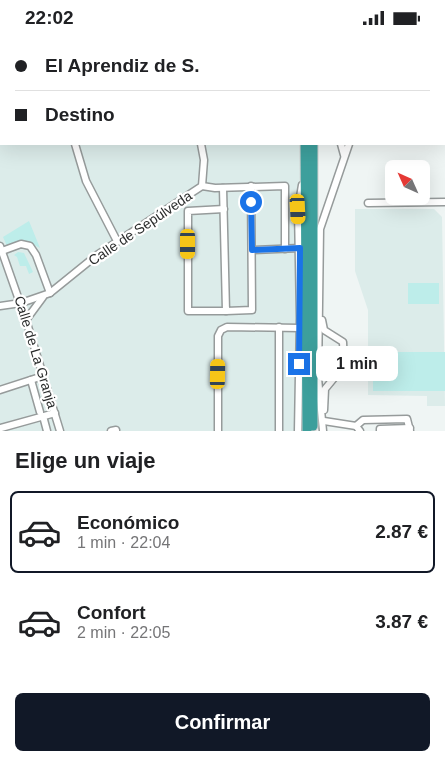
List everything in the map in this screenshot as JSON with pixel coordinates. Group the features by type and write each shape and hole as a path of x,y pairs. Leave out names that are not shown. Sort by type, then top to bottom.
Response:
{"highway":[{"path":"305,145 307,431"},
{"path":"313,145 313,431"},
{"path":"313,188 320,229"}],"street":[{"path":"76,145 86,181 117,241"},
{"name":"Calle de Sepúlveda","path":"26,320 47,295 117,241 202,186 204,160 201,145"},
{"path":"341,145 344,155"},
{"path":"323,431 318,378 320,229 349,145"},
{"path":"297,430 300,328 298,209 306,166"},
{"path":"202,186 223,188 285,186 285,249"},
{"path":"224,209 188,211 188,311 252,310 251,186"},
{"path":"223,188 226,311"},
{"path":"368,203 445,202"},
{"path":"1,248 21,244 30,246 36,255 47,295"},
{"name":"Calle de La Granja","path":"1,248 21,303 60,431"},
{"path":"252,250 300,248"},
{"name":"Calle de Sepúlveda","path":"0,306 21,303 47,295"},
{"path":"319,311 324,331 343,342 344,366 325,389 323,431"},
{"path":"218,431 218,337 221,330 227,327 300,328"},
{"path":"278,327 279,431"},
{"path":"299,364 306,400"},
{"path":"0,390 43,376"},
{"path":"31,380 47,431"},
{"path":"1,429 42,415 55,413"},
{"path":"324,421 358,428 363,420 408,419 410,429 380,429 380,431"}],"shaded area":[{"path":"0,145 306,145 307,431 0,431"},
{"path":"355,209 434,209 442,217 445,406 427,406 427,396 368,395 368,310 355,271"},
{"path":"29,221 40,248 26,241 7,246 3,237"},
{"path":"18,252 24,253 33,272 29,274 26,266 20,266 17,257 14,255"},
{"path":"408,283 439,283 439,304 408,304"},
{"path":"373,352 445,352 445,391 373,391"}],"route":[{"path":"251,202 252,250 300,248 299,364"}]}
